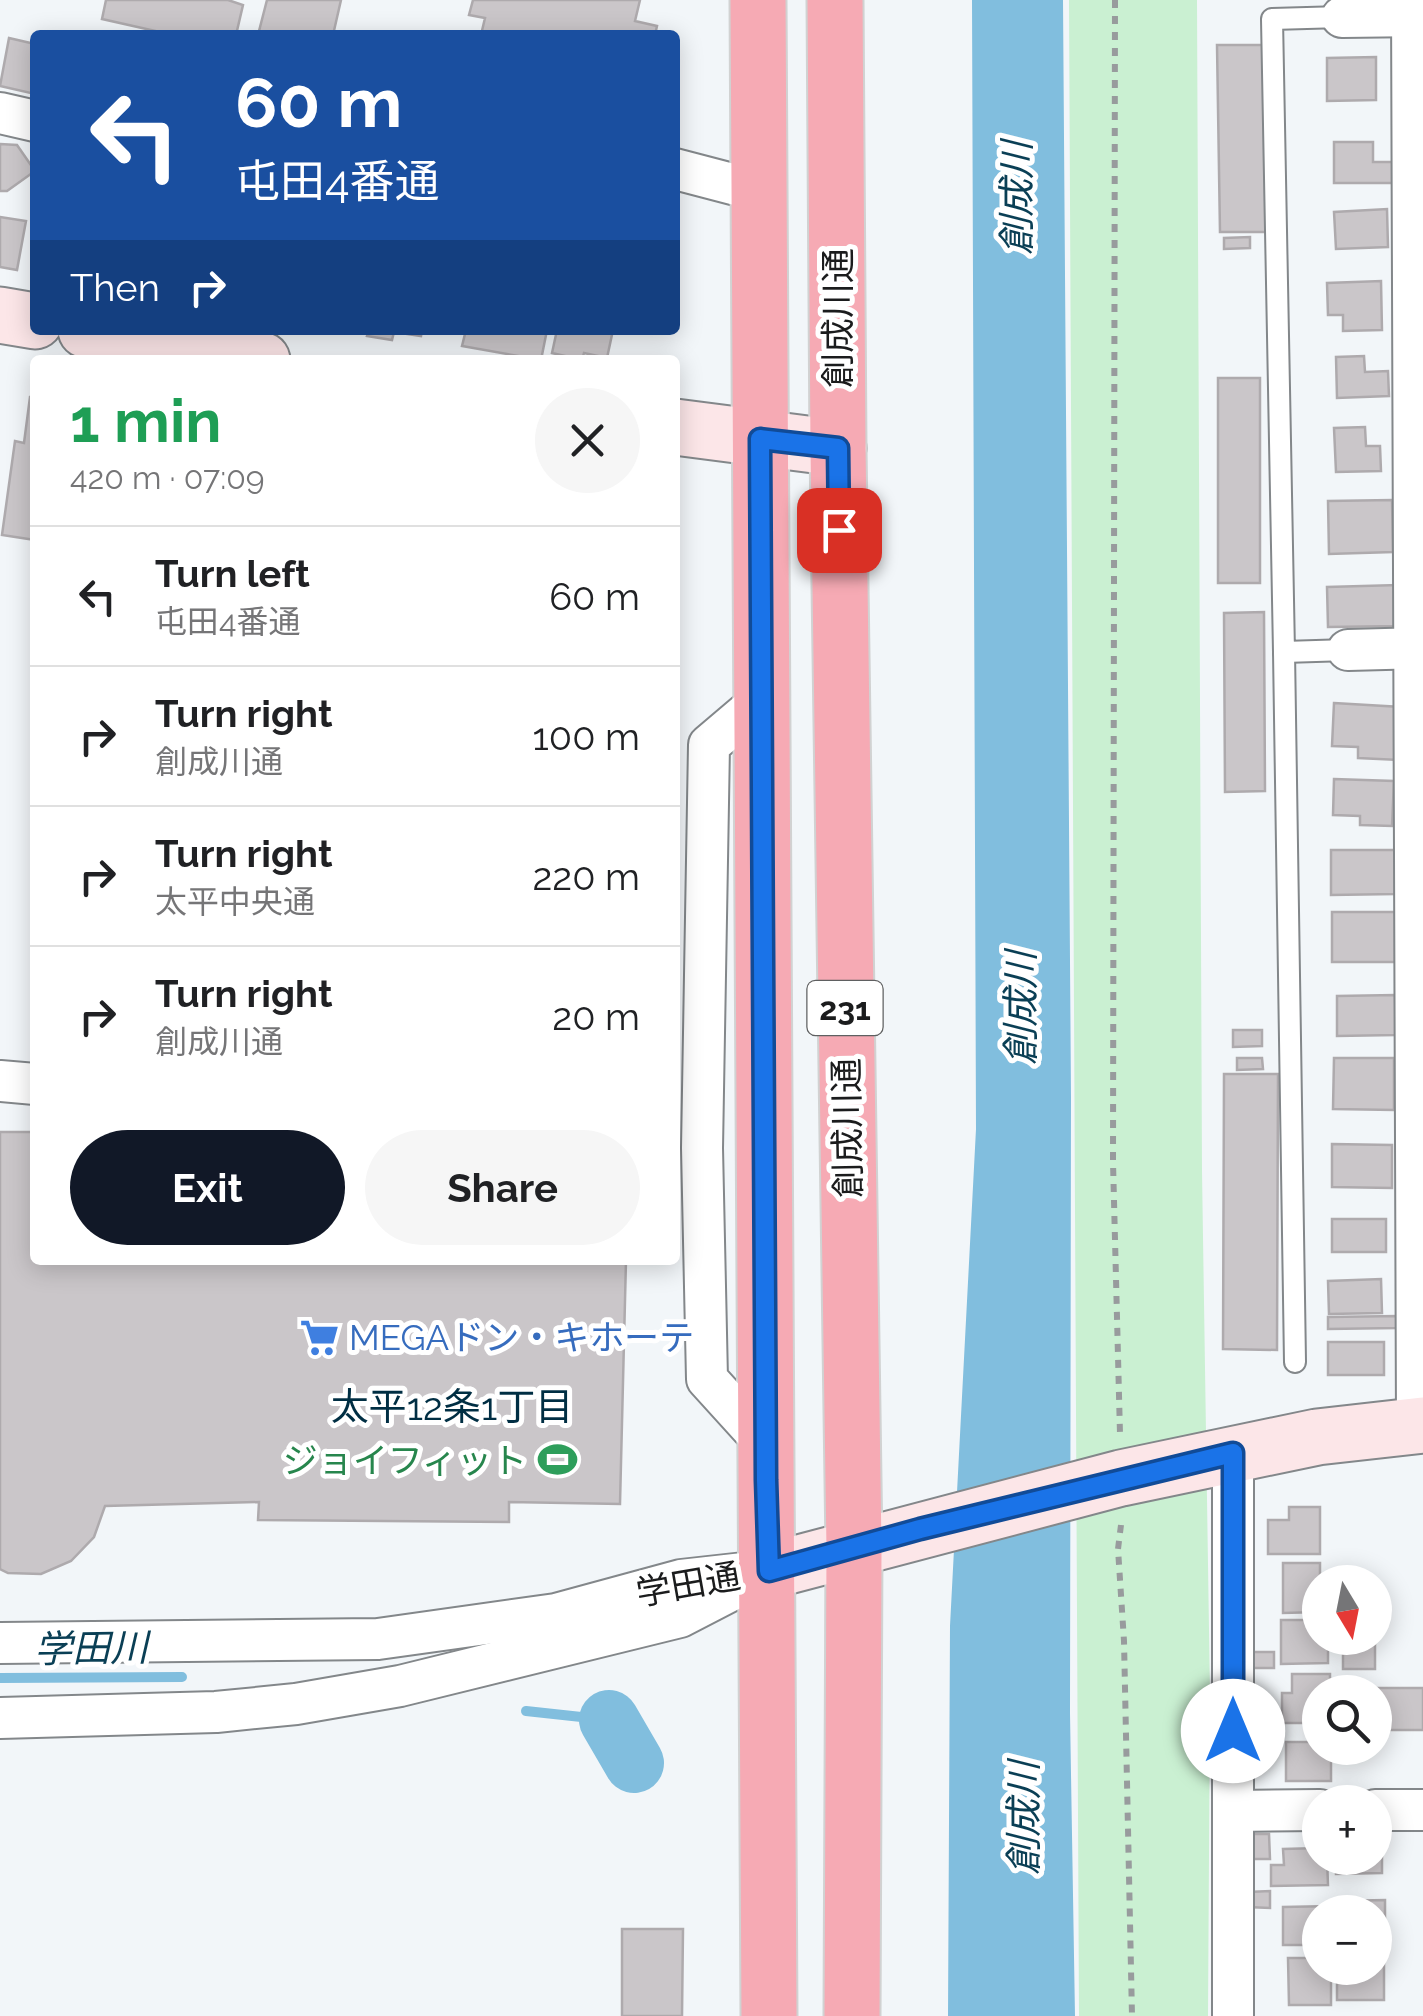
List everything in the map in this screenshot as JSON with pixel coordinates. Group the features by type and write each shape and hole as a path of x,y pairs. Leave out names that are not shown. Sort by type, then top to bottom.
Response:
{"highway":[{"name":"231","path":"758,0 769,2016"},
{"name":"創成川通","path":"835,0 854,1549 852,2016"}],"street":[{"path":"769,1571 936,1525 1233,1453 1317,1437 1420,1425 1416,11 1342,17"},
{"path":"0,113 30,120"},
{"path":"680,170 759,191"},
{"path":"0,315 30,320"},
{"path":"115,335 233,355"},
{"path":"680,428 838,448"},
{"path":"1348,650 1417,648"},
{"path":"762,700 709,744 688,1146 708,1379 766,1444"},
{"path":"0,1081 30,1084"},
{"path":"1233,1453 1233,2016"},
{"name":"学田通","path":"0,1644 378,1638 556,1614 681,1580 769,1571"},
{"name":"学田通","path":"0,1718 216,1712 296,1704 400,1686 680,1617 769,1571"},
{"path":"1233,1810 1302,1810"},
{"path":"1392,1810 1423,1810"}],"lane":[{"path":"1295,1362 1272,19 1342,17"},
{"path":"1284,652 1348,650"}],"path":[{"path":"1116,0 1113,1162 1118,1548 1124,1641 1132,2016"}],"green space":[{"path":"1069,0 1197,0 1202,1171 1210,1695 1208,2016 1079,2016"}],"water":[{"name":"創成川","path":"972,0 1063,0 1071,1098 1070,1713 1075,2016 948,2016 950,1626 976,1129"}],"building":[{"path":"106,0 228,0 243,5 237,30 151,30 102,19"},
{"path":"267,0 341,0 334,30 259,30"},
{"path":"473,0 640,0 635,21 657,26 656,30 482,30 485,18 469,15"},
{"path":"9,38 30,43 30,93 0,86"},
{"path":"1217,45 1264,45 1266,232 1220,232"},
{"path":"1376,57 1376,100 1327,101 1327,58"},
{"path":"1334,142 1373,142 1373,162 1393,162 1393,183 1334,183"},
{"path":"0,144 17,145 30,164 30,175 7,191 0,191"},
{"path":"1387,209 1388,247 1336,249 1334,212"},
{"path":"0,217 26,221 17,270 0,267"},
{"path":"1250,237 1250,248 1224,249 1224,238"},
{"path":"1381,281 1382,330 1343,331 1343,315 1328,315 1327,283"},
{"path":"367,335 393,335 392,340"},
{"path":"465,335 546,335 542,355 513,355 462,346"},
{"path":"556,335 612,335 608,355 552,353"},
{"path":"1364,356 1365,372 1388,371 1389,396 1337,398 1336,357"},
{"path":"1218,378 1260,378 1260,583 1218,583"},
{"path":"30,397 30,539 2,535 15,441 24,443"},
{"path":"1365,427 1366,446 1380,446 1381,471 1336,472 1334,428"},
{"path":"1392,500 1393,552 1329,554 1328,501"},
{"path":"1398,585 1399,626 1328,627 1327,587"},
{"path":"1264,612 1265,791 1225,792 1224,613"},
{"path":"1334,703 1401,707 1399,760 1358,758 1358,747 1332,746"},
{"path":"1334,779 1394,781 1392,826 1360,825 1360,816 1333,815"},
{"path":"1331,850 1396,850 1396,894 1331,895"},
{"path":"1332,912 1395,912 1395,962 1332,962"},
{"path":"1395,995 1396,1035 1337,1036 1337,996"},
{"path":"1233,1030 1262,1030 1262,1046 1233,1047"},
{"path":"1237,1058 1262,1058 1263,1069 1237,1070"},
{"path":"1334,1058 1394,1058 1394,1110 1333,1109"},
{"path":"1224,1074 1278,1074 1277,1350 1223,1349"},
{"path":"0,1132 30,1132 30,1265 626,1265 620,1504 509,1502 509,1522 258,1520 259,1502 105,1506 94,1537 71,1561 41,1574 8,1573 0,1569"},
{"path":"1332,1144 1392,1145 1392,1188 1332,1187"},
{"path":"1332,1219 1386,1219 1386,1252 1332,1252"},
{"path":"1381,1279 1382,1313 1329,1314 1328,1281"},
{"path":"1398,1316 1398,1328 1328,1329 1328,1317"},
{"path":"1328,1342 1384,1342 1384,1375 1328,1375"},
{"path":"1289,1507 1320,1507 1320,1554 1268,1554 1268,1520 1289,1520"},
{"path":"1283,1563 1320,1563 1302,1565 1302,1612 1283,1613"},
{"path":"1281,1620 1302,1620 1302,1655 1328,1655 1328,1663 1281,1664"},
{"path":"1240,1652 1274,1652 1274,1668 1241,1668"},
{"path":"1343,1655 1375,1655 1375,1669 1343,1669"},
{"path":"1292,1674 1330,1674 1302,1675 1302,1723 1282,1723 1282,1693 1292,1693"},
{"path":"1392,1688 1423,1688 1423,1730 1392,1730"},
{"path":"1286,1742 1302,1742 1302,1765 1331,1765 1331,1781 1286,1781"},
{"path":"1250,1834 1269,1834 1270,1859 1250,1859"},
{"path":"1302,1848 1302,1875 1328,1875 1328,1885 1271,1886 1271,1865 1284,1865 1283,1849"},
{"path":"1270,1891 1270,1908 1247,1907 1248,1892"},
{"path":"1283,1907 1302,1907 1302,1945 1283,1945"},
{"path":"622,1929 683,1929 682,2016 622,2016"},
{"path":"1288,1958 1302,1958 1302,1985 1331,1985 1331,2005 1289,2005"},
{"path":"1337,1985 1384,1985 1384,2000 1337,2000"}],"waterway":[{"name":"学田川","path":"0,1678 182,1677"},
{"name":"学田川","path":"526,1711 609,1720"},
{"path":"609,1720 634,1763"}],"place":[{"name":"MEGAドン・キホーテ","path":"319,1337"},
{"name":"ジョイフィット","path":"557,1460"}],"district":[{"name":"太平12条1丁目","path":"452,1406"}],"route":[{"path":"839,530 838,448 760,439 769,1571 920,1529 1233,1453 1233,1731"}]}
